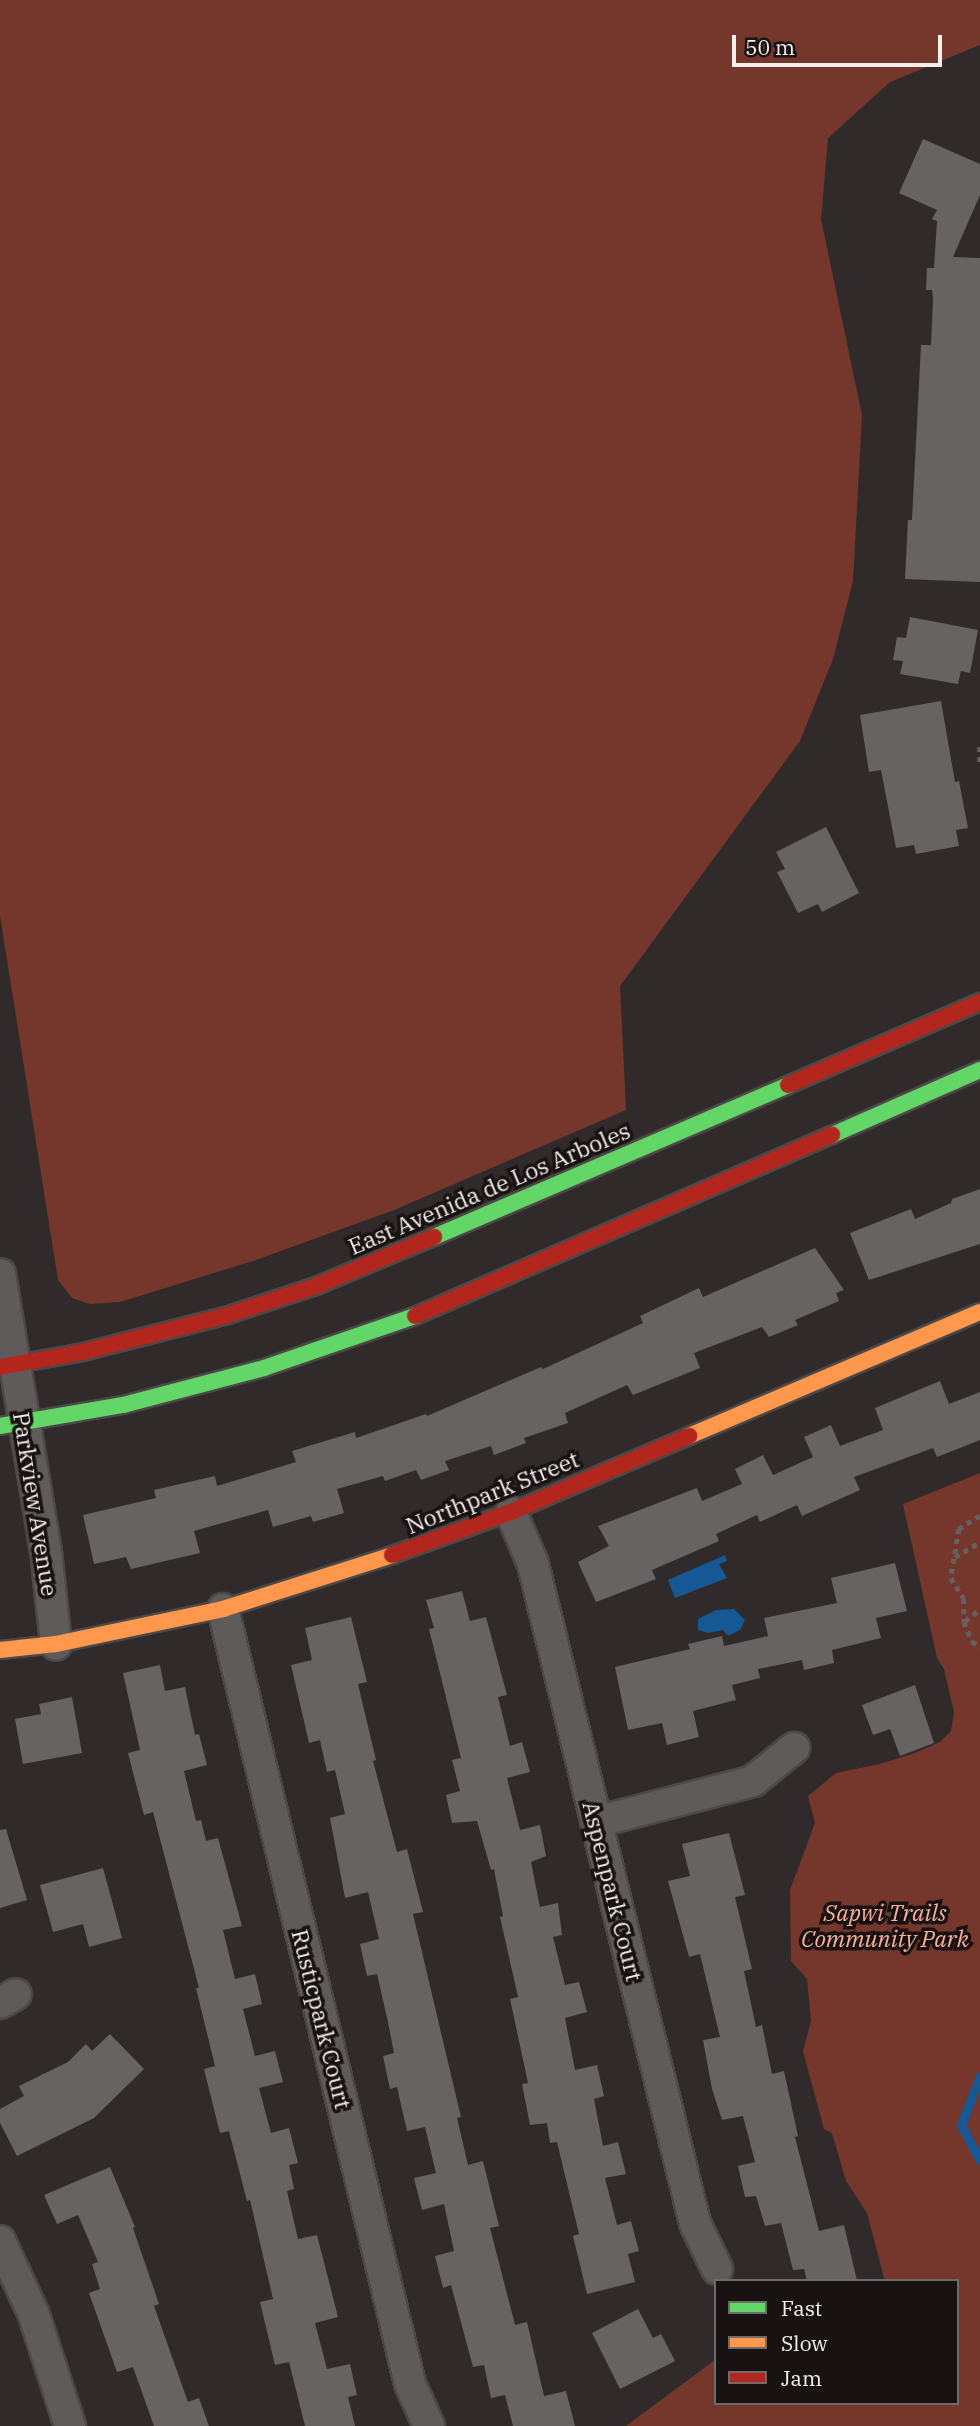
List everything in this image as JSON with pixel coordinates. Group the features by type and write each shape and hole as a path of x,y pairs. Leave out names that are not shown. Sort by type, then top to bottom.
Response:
{"main road":[{"name":"East Avenida de Los Arboles","path":"7,1366 83,1352 228,1315 316,1286 980,1002"},
{"path":"13,1425 123,1405 264,1368 424,1312 980,1070"},
{"name":"Northpark Street","path":"0,1650 56,1644 223,1609 378,1560 511,1512 980,1312"}],"street":[{"name":"Parkview Avenue","path":"0,1274 13,1425 46,1551 56,1644"},
{"name":"Aspenpark Court","path":"511,1512 533,1564 695,2223 717,2269"},
{"name":"Rusticpark Court","path":"223,1609 410,2384 429,2426"},
{"path":"596,1822 753,1781 794,1748"},
{"path":"0,2241 34,2315 70,2426"}],"path":[{"path":"980,747 980,766"},
{"path":"980,1516 959,1528 951,1578 964,1599 964,1622 972,1641 980,1647"},
{"path":"954,1558 980,1542"},
{"path":"964,1622 980,1609"}],"green space":[{"path":"0,0 980,0 980,45 890,82 828,138 821,219 862,415 853,581 833,659 800,741 620,986 626,1110 394,1210 256,1260 120,1302 90,1304 72,1298 58,1280 0,916"},
{"name":"Sapwi Trails Community Park","path":"980,1473 980,2426 626,2426 714,2361 714,2405 959,2405 959,2279 884,2279 867,2213 846,2181 832,2133 824,2129 803,2051 811,2021 807,1979 791,1961 790,1890 815,1823 808,1796 836,1773 915,1753 940,1742 951,1731 954,1712 944,1669 937,1658 903,1504"}],"water":[{"path":"725,1555 727,1561 719,1564 727,1578 675,1598 668,1580"},
{"path":"734,1609 745,1620 740,1630 728,1636 723,1630 709,1633 698,1630 698,1619 716,1610"}],"building":[{"path":"923,139 980,164 980,195 953,257 980,258 980,582 905,579 908,520 912,520 921,345 931,345 933,298 932,290 926,290 927,268 934,268 937,221 932,219 937,210 899,193"},
{"path":"910,617 978,630 970,673 961,671 958,684 900,674 903,661 893,660 897,637 906,638"},
{"path":"941,701 955,782 959,781 968,828 956,830 959,846 916,854 914,845 896,848 881,770 869,772 860,715"},
{"path":"826,827 859,893 822,912 818,904 798,913 777,872 785,869 776,852"},
{"path":"980,1189 980,1244 869,1280 850,1233 911,1209 915,1219 951,1203 952,1199"},
{"path":"815,1248 844,1290 836,1293 839,1301 795,1320 798,1325 769,1337 762,1327 694,1353 700,1368 633,1395 627,1385 565,1413 568,1423 524,1438 526,1443 494,1455 491,1446 445,1461 449,1470 421,1480 416,1470 385,1481 383,1476 337,1489 344,1513 313,1522 311,1516 273,1527 268,1510 194,1531 200,1553 131,1569 126,1557 94,1564 83,1515 156,1498 154,1490 215,1476 217,1486 296,1462 292,1451 355,1432 356,1438 426,1414 427,1416 541,1367 543,1369 643,1323 640,1316 699,1288 703,1297"},
{"path":"940,1381 949,1404 980,1392 980,1440 937,1457 933,1448 854,1477 860,1490 802,1516 797,1505 760,1522 757,1515 716,1534 719,1541 652,1570 656,1579 596,1602 578,1562 609,1546 598,1526 697,1488 702,1501 742,1484 735,1469 763,1455 773,1475 813,1457 804,1437 831,1425 840,1446 883,1430 875,1408"},
{"path":"895,1563 907,1611 876,1618 881,1638 832,1650 834,1663 804,1670 802,1660 758,1669 760,1678 732,1685 736,1700 693,1711 699,1737 667,1745 662,1723 628,1730 615,1667 690,1649 688,1644 722,1636 724,1646 768,1636 764,1618 837,1603 831,1578"},
{"path":"462,1591 470,1621 486,1617 507,1695 498,1697 510,1746 522,1742 530,1772 507,1778 520,1830 540,1825 546,1856 531,1862 540,1907 558,1903 562,1935 553,1937 565,1985 579,1982 587,2012 565,2018 575,2070 597,2065 604,2096 594,2099 603,2146 618,2142 626,2174 605,2178 617,2225 631,2221 639,2251 628,2254 635,2282 587,2294 573,2236 579,2234 557,2142 550,2143 547,2123 530,2125 522,2084 528,2083 510,1999 518,1997 500,1917 503,1916 494,1869 491,1870 477,1821 452,1823 446,1795 460,1791 452,1760 461,1758 429,1629 434,1628 426,1600"},
{"path":"351,1617 367,1682 358,1684 376,1760 373,1761 397,1852 407,1849 423,1912 413,1914 461,2117 457,2118 468,2165 483,2161 499,2226 490,2228 515,2325 527,2322 544,2396 566,2391 575,2426 513,2426 505,2395 491,2398 484,2365 473,2367 451,2285 443,2288 435,2256 454,2251 444,2204 422,2210 414,2178 436,2173 425,2127 407,2131 397,2087 390,2089 383,2056 394,2053 388,2022 377,1974 367,1976 360,1944 379,1939 368,1892 345,1898 330,1818 345,1814 335,1770 327,1772 320,1740 309,1743 291,1665 312,1660 305,1628"},
{"path":"160,1665 165,1691 185,1687 195,1735 199,1734 207,1765 184,1771 196,1821 201,1820 206,1841 218,1838 242,1926 223,1930 235,1979 255,1974 262,2004 243,2009 255,2056 275,2051 283,2082 259,2088 271,2133 289,2128 298,2163 289,2165 294,2189 287,2191 298,2239 317,2235 338,2317 315,2323 327,2369 350,2364 357,2395 348,2397 355,2426 305,2426 289,2362 275,2365 260,2302 273,2299 250,2200 247,2201 229,2131 220,2133 204,2069 215,2066 196,1988 199,1988 153,1812 144,1815 128,1753 140,1750 123,1673"},
{"path":"915,1685 934,1743 900,1756 890,1729 873,1735 862,1705"},
{"path":"72,1697 82,1753 23,1764 15,1719 41,1714 39,1704"},
{"path":"6,1829 27,1900 0,1908 0,1830"},
{"path":"729,1833 745,1895 735,1897 752,1969 744,1971 756,2027 762,2025 772,2074 784,2071 798,2136 795,2137 819,2231 844,2225 857,2279 806,2279 804,2269 793,2270 781,2223 765,2226 756,2196 745,2197 738,2166 755,2162 743,2116 722,2120 712,2089 703,2040 720,2037 700,1954 689,1957 668,1881 690,1876 682,1844"},
{"path":"103,1868 122,1938 89,1947 83,1924 53,1932 40,1885"},
{"path":"110,2034 144,2069 94,2118 17,2156 0,2123 0,2109 24,2096 19,2086 68,2062 86,2044 92,2051"},
{"path":"110,2167 135,2227 133,2228 159,2304 154,2306 188,2402 199,2398 209,2426 154,2426 133,2367 117,2372 89,2293 100,2289 92,2264 98,2262 78,2215 57,2224 44,2195"},
{"path":"638,2309 653,2338 661,2334 675,2361 620,2389 592,2333"}],"waterway":[{"path":"980,2076 961,2125 980,2160"}],"traffic: fast":[{"path":"832,1135 980,1070"},
{"path":"434,1237 788,1085"},
{"path":"0,1426 123,1405 264,1368 415,1316"}],"traffic: slow":[{"path":"689,1436 980,1312"},
{"path":"0,1650 56,1644 223,1609 392,1555"}],"traffic: jam":[{"path":"788,1085 980,1002"},
{"path":"415,1316 832,1135"},
{"path":"0,1367 83,1352 228,1315 316,1286 434,1237"},
{"path":"392,1555 511,1512 689,1436"}]}
